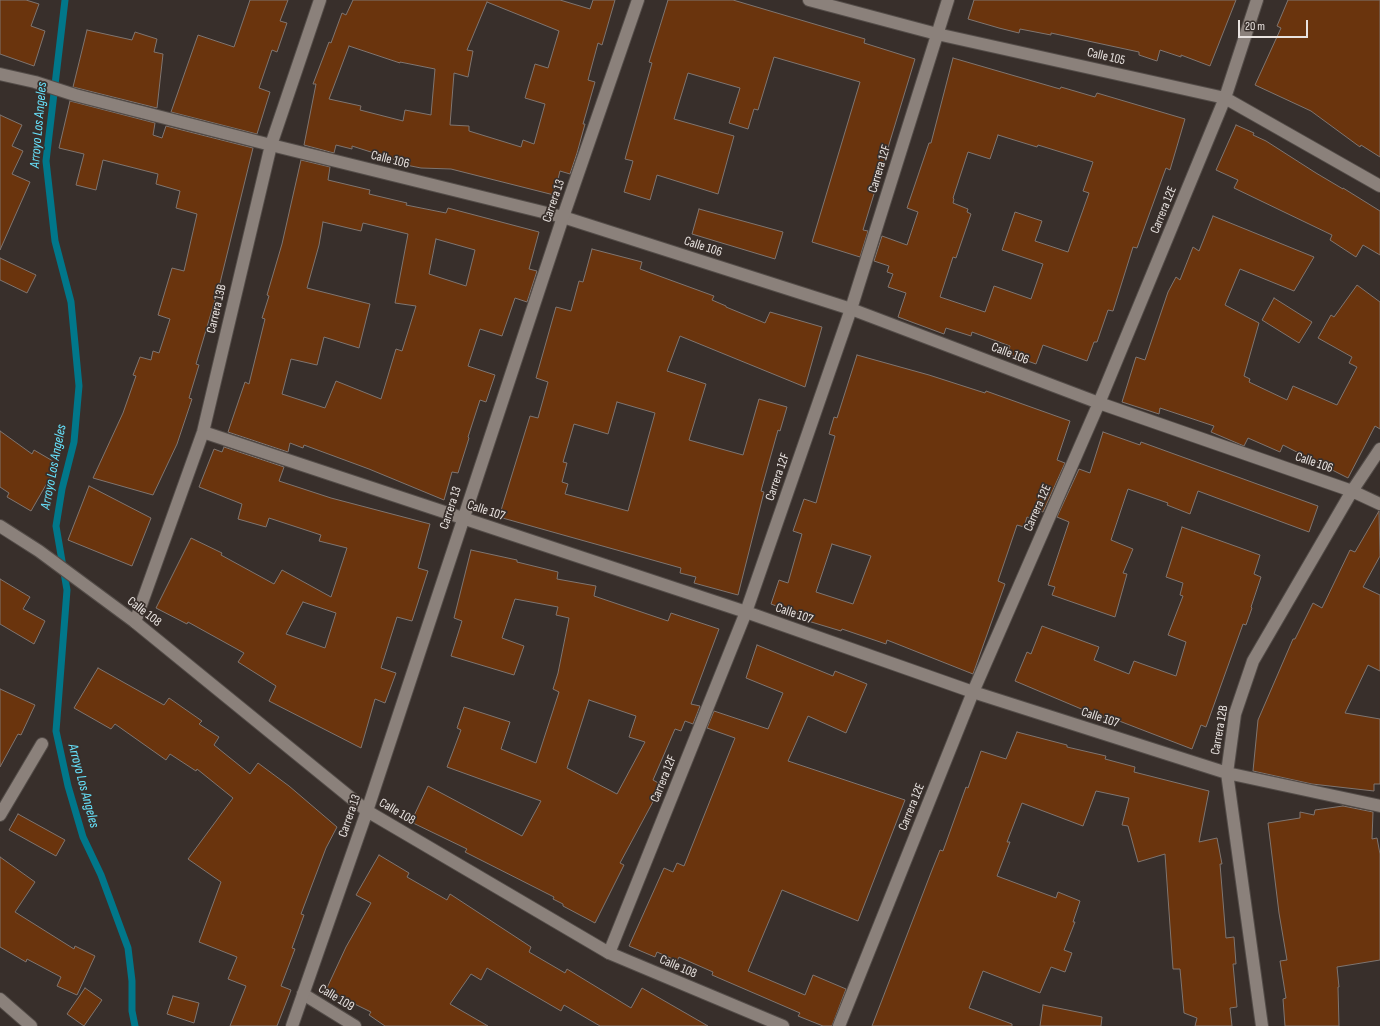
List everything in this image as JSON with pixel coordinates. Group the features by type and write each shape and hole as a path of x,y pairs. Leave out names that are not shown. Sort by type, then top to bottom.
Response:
{"street":[{"name":"Carrera 13B","path":"135,622 203,432 271,145 320,0"},
{"name":"Carrera 13","path":"292,1026 367,811 462,517 638,0"},
{"name":"Calle 105","path":"809,0 937,34 1225,98 1380,186"},
{"name":"Carrera 12F","path":"609,953 746,612 851,309 948,0"},
{"name":"Carrera 12E","path":"838,1026 973,692 1100,403 1225,98 1257,0"},
{"name":"Calle 106","path":"0,74 35,82 75,95 271,145 563,217 851,309 1100,403 1352,491 1380,504"},
{"name":"Calle 107","path":"203,432 746,612 973,692 1227,773 1380,806"},
{"name":"Carrera 12B","path":"1262,1026 1227,773 1235,714 1253,661 1352,491 1380,449"},
{"name":"Calle 108","path":"0,526 39,551 135,622 367,811 609,953 783,1026"},
{"path":"0,815 42,744"},
{"name":"Calle 109","path":"303,994 355,1026"},
{"path":"0,1000 31,1026"}],"building":[{"path":"0,0 26,0 39,4 31,26 45,31 34,66 0,54"},
{"path":"250,0 288,0 280,21 287,23 277,52 272,50 259,88 270,92 257,134 171,112 198,35 234,47"},
{"path":"353,0 560,0 590,9 593,0 615,0 602,45 598,43 588,80 595,82 583,124 585,124 577,153 570,174 560,171 554,195 451,169 421,168 396,163 396,160 352,146 352,149 336,145 334,153 304,145 316,84 313,84 342,13 346,15","holes":["487,2 559,31 548,68 535,64 525,98 545,104 534,144 523,140 521,147 469,131 469,126 450,125 454,73 468,77 473,51 467,50","349,46 400,63 435,69 431,115 405,110 403,121 360,110 361,106 329,99"]},
{"path":"668,0 733,0 865,39 864,43 915,59 863,230 868,231 860,257 812,242 860,82 774,57 758,110 754,109 748,129 729,123 740,88 688,73 674,119 734,136 718,194 657,175 650,200 624,192 633,161 625,159 652,63 649,62"},
{"path":"974,0 1236,0 1210,66 1181,55 1181,57 1160,50 1157,61 1139,55 1139,52 1051,33 1051,35 1020,29 1019,33 999,28 968,19"},
{"path":"1288,0 1380,0 1380,157 1361,145 1360,147 1311,111 1255,85 1281,28 1277,26"},
{"path":"87,30 132,40 135,32 157,39 154,52 163,54 157,108 73,87"},
{"path":"953,58 1060,89 1061,87 1095,97 1097,93 1185,119 1170,170 1166,168 1137,248 1133,247 1113,311 1108,310 1097,342 1094,342 1087,361 1043,345 1036,364 1008,354 1010,346 972,332 971,336 946,328 944,334 898,317 906,293 888,287 893,274 887,272 889,266 874,261 882,236 907,245 918,212 907,208 929,143 931,143","holes":["998,135 1037,147 1038,145 1093,162 1083,191 1089,193 1068,252 1035,241 1042,221 1015,212 1002,250 1043,264 1031,299 994,286 985,312 940,297 953,257 956,258 971,214 967,212 968,209 953,203 953,198 968,152 990,159"]},
{"path":"70,101 155,123 153,135 162,138 166,126 253,148 220,283 196,364 199,365 189,398 192,399 177,444 153,495 93,478 123,413 136,376 133,375 140,357 151,360 153,351 159,353 170,319 158,315 172,268 184,271 197,214 176,208 180,191 156,184 158,174 103,160 96,190 76,185 84,154 59,148"},
{"path":"0,115 22,125 12,146 23,151 12,174 30,182 0,250"},
{"path":"1236,125 1254,133 1253,135 1266,141 1380,211 1380,255 1363,245 1356,257 1330,240 1332,235 1234,188 1238,180 1216,170"},
{"path":"301,160 330,167 328,180 370,190 369,194 407,203 406,205 446,213 448,208 539,232 529,269 537,271 527,302 515,298 502,336 480,329 468,366 495,375 486,402 480,400 458,473 452,472 444,500 369,469 304,445 303,448 290,443 288,452 228,432 245,382 249,384 265,319 262,318 269,296 267,295 282,244","holes":["323,222 361,231 363,223 408,234 395,303 416,306 402,351 396,349 381,399 336,381 325,408 282,394 291,359 317,365 324,337 359,348 370,304 307,288 319,245","436,239 475,250 466,286 429,274"]},
{"path":"699,209 783,232 775,259 692,234"},
{"path":"1213,216 1314,257 1294,291 1240,269 1225,305 1259,323 1244,376 1250,379 1249,382 1287,400 1293,386 1337,405 1357,367 1349,363 1352,357 1318,338 1331,315 1334,317 1357,285 1380,302 1380,429 1375,426 1348,478 1283,445 1280,452 1248,438 1244,446 1211,432 1214,426 1160,408 1159,414 1122,402 1136,357 1145,360 1168,292 1176,277 1180,280 1193,247 1199,251"},
{"path":"592,249 642,262 640,269 714,296 712,300 765,323 770,312 822,327 805,387 680,336 667,371 706,384 689,440 743,455 759,399 787,407 780,431 778,430 761,491 764,492 738,595 694,583 696,577 680,573 681,568 499,517 530,416 538,418 548,382 536,378 556,307 571,311 579,281 583,282","holes":["617,402 655,413 628,511 565,494 568,484 562,482 567,463 563,462 574,424 608,434"]},
{"path":"0,258 36,275 27,293 0,280"},
{"path":"1274,298 1312,322 1299,343 1262,320"},
{"path":"857,355 929,375 985,393 986,391 1070,421 1057,460 1065,463 1043,512 1033,509 1030,518 1027,517 1024,527 1017,525 998,581 1005,584 973,674 887,640 886,644 842,629 841,631 808,621 809,618 771,604 779,580 788,583 802,534 793,531 804,499 816,503 835,436 829,434 834,417 837,418","holes":["832,544 871,556 853,604 816,592"]},
{"path":"0,431 32,454 34,450 58,464 31,511 7,497 9,493 0,487"},
{"path":"1103,432 1140,445 1141,442 1318,506 1309,532 1198,491 1190,514 1167,505 1168,503 1128,489 1111,540 1133,549 1123,573 1127,574 1115,617 1052,595 1055,587 1048,585 1069,522 1057,517 1079,469 1090,473"},
{"path":"224,447 284,467 279,481 331,498 430,524 418,568 428,571 412,621 397,617 381,668 396,673 385,703 375,699 361,748 269,701 276,686 238,662 244,653 188,622 187,624 156,608 191,538 222,553 221,555 274,584 282,570 331,597 347,548 319,541 321,535 269,518 266,527 238,519 242,504 199,487 214,449 222,452","holes":["303,602 336,613 325,648 286,634"]},
{"path":"89,486 151,518 132,566 68,540"},
{"path":"1379,511 1380,556 1363,587 1380,595 1380,671 1368,665 1345,713 1380,719 1380,784 1374,784 1374,791 1312,784 1253,771 1258,720 1293,639 1295,639 1313,603 1322,608 1350,550 1355,552"},
{"path":"1182,527 1260,555 1254,574 1261,577 1246,625 1243,624 1206,727 1201,725 1192,749 1114,719 1098,716 1015,681 1027,652 1031,654 1042,626 1099,647 1094,660 1129,674 1134,661 1176,676 1186,642 1168,635 1183,596 1180,595 1183,583 1166,577"},
{"path":"471,550 517,560 517,562 558,572 557,579 596,586 594,596 668,621 671,613 719,629 691,704 700,706 693,724 685,721 681,731 675,729 653,780 662,785 620,863 624,865 595,923 563,906 563,904 553,899 554,897 465,852 467,849 411,822 428,786 522,836 541,801 447,767 461,730 457,728 464,707 510,722 501,749 536,763 559,692 553,689 558,673 569,618 556,615 558,607 515,599 502,638 524,646 514,675 451,656 462,621 454,618","holes":["589,700 636,716 629,737 645,742 617,794 567,768"]},
{"path":"0,579 30,597 23,609 45,621 34,644 0,624"},
{"path":"757,645 833,676 835,671 867,684 846,733 808,716 788,761 905,800 858,921 782,890 748,971 805,995 813,975 846,989 832,1026 823,1026 798,1016 800,1013 712,975 713,972 679,957 677,961 657,952 655,957 629,946 664,868 673,872 677,863 684,866 735,738 707,728 714,711 768,729 783,693 746,678"},
{"path":"98,668 164,705 169,698 202,721 199,724 219,737 214,745 250,774 258,763 289,786 337,827 326,848 301,914 304,915 292,948 295,949 281,986 291,990 277,1026 230,1026 246,986 228,979 237,957 199,942 221,882 188,859 233,798 197,769 196,771 170,754 166,760 115,724 111,729 74,708"},
{"path":"0,689 35,705 21,735 18,734 0,767"},
{"path":"1017,732 1067,745 1067,747 1106,756 1105,759 1135,767 1134,772 1209,791 1199,842 1217,838 1222,864 1220,864 1226,938 1234,937 1236,964 1233,964 1237,1007 1230,1008 1232,1026 1195,1026 1197,1018 1184,1013 1180,969 1173,969 1165,854 1138,862 1128,826 1122,825 1129,798 1096,791 1083,826 1022,803 1007,842 1010,842 997,876 1056,898 1058,892 1080,901 1073,922 1075,922 1064,950 1072,953 1065,972 1051,967 1040,993 983,971 969,1008 1012,1024 1012,1026 872,1026 932,870 940,850 943,851 966,787 968,788 981,751 1006,759"},
{"path":"1343,806 1373,812 1372,839 1377,838 1380,854 1380,960 1337,967 1339,987 1339,1026 1285,1026 1283,999 1286,998 1280,961 1287,960 1279,913 1268,823 1300,818 1300,812 1314,815 1315,810"},
{"path":"18,814 65,840 56,856 9,830"},
{"path":"379,855 409,873 407,877 447,900 450,894 531,947 529,952 565,973 567,969 631,1008 642,988 708,1026 600,1026 564,1005 561,1011 487,968 481,980 471,974 450,1004 488,1026 385,1026 369,1015 371,1012 326,990 346,947 371,903 356,895"},
{"path":"0,857 35,882 15,912 74,949 75,946 95,956 77,995 57,986 61,977 27,959 26,962 0,947"},
{"path":"85,988 102,1000 84,1026 67,1014"},
{"path":"173,996 199,1003 194,1023 167,1014"},
{"path":"1043,1005 1102,1017 1101,1026 1040,1026"}],"waterway":[{"name":"Arroyo Los Angeles","path":"65,0 46,161 55,241 71,302 79,386 74,442 62,489 56,526 67,590 56,731 68,786 83,837 101,875 128,948 132,981 132,1011 135,1026"}]}
